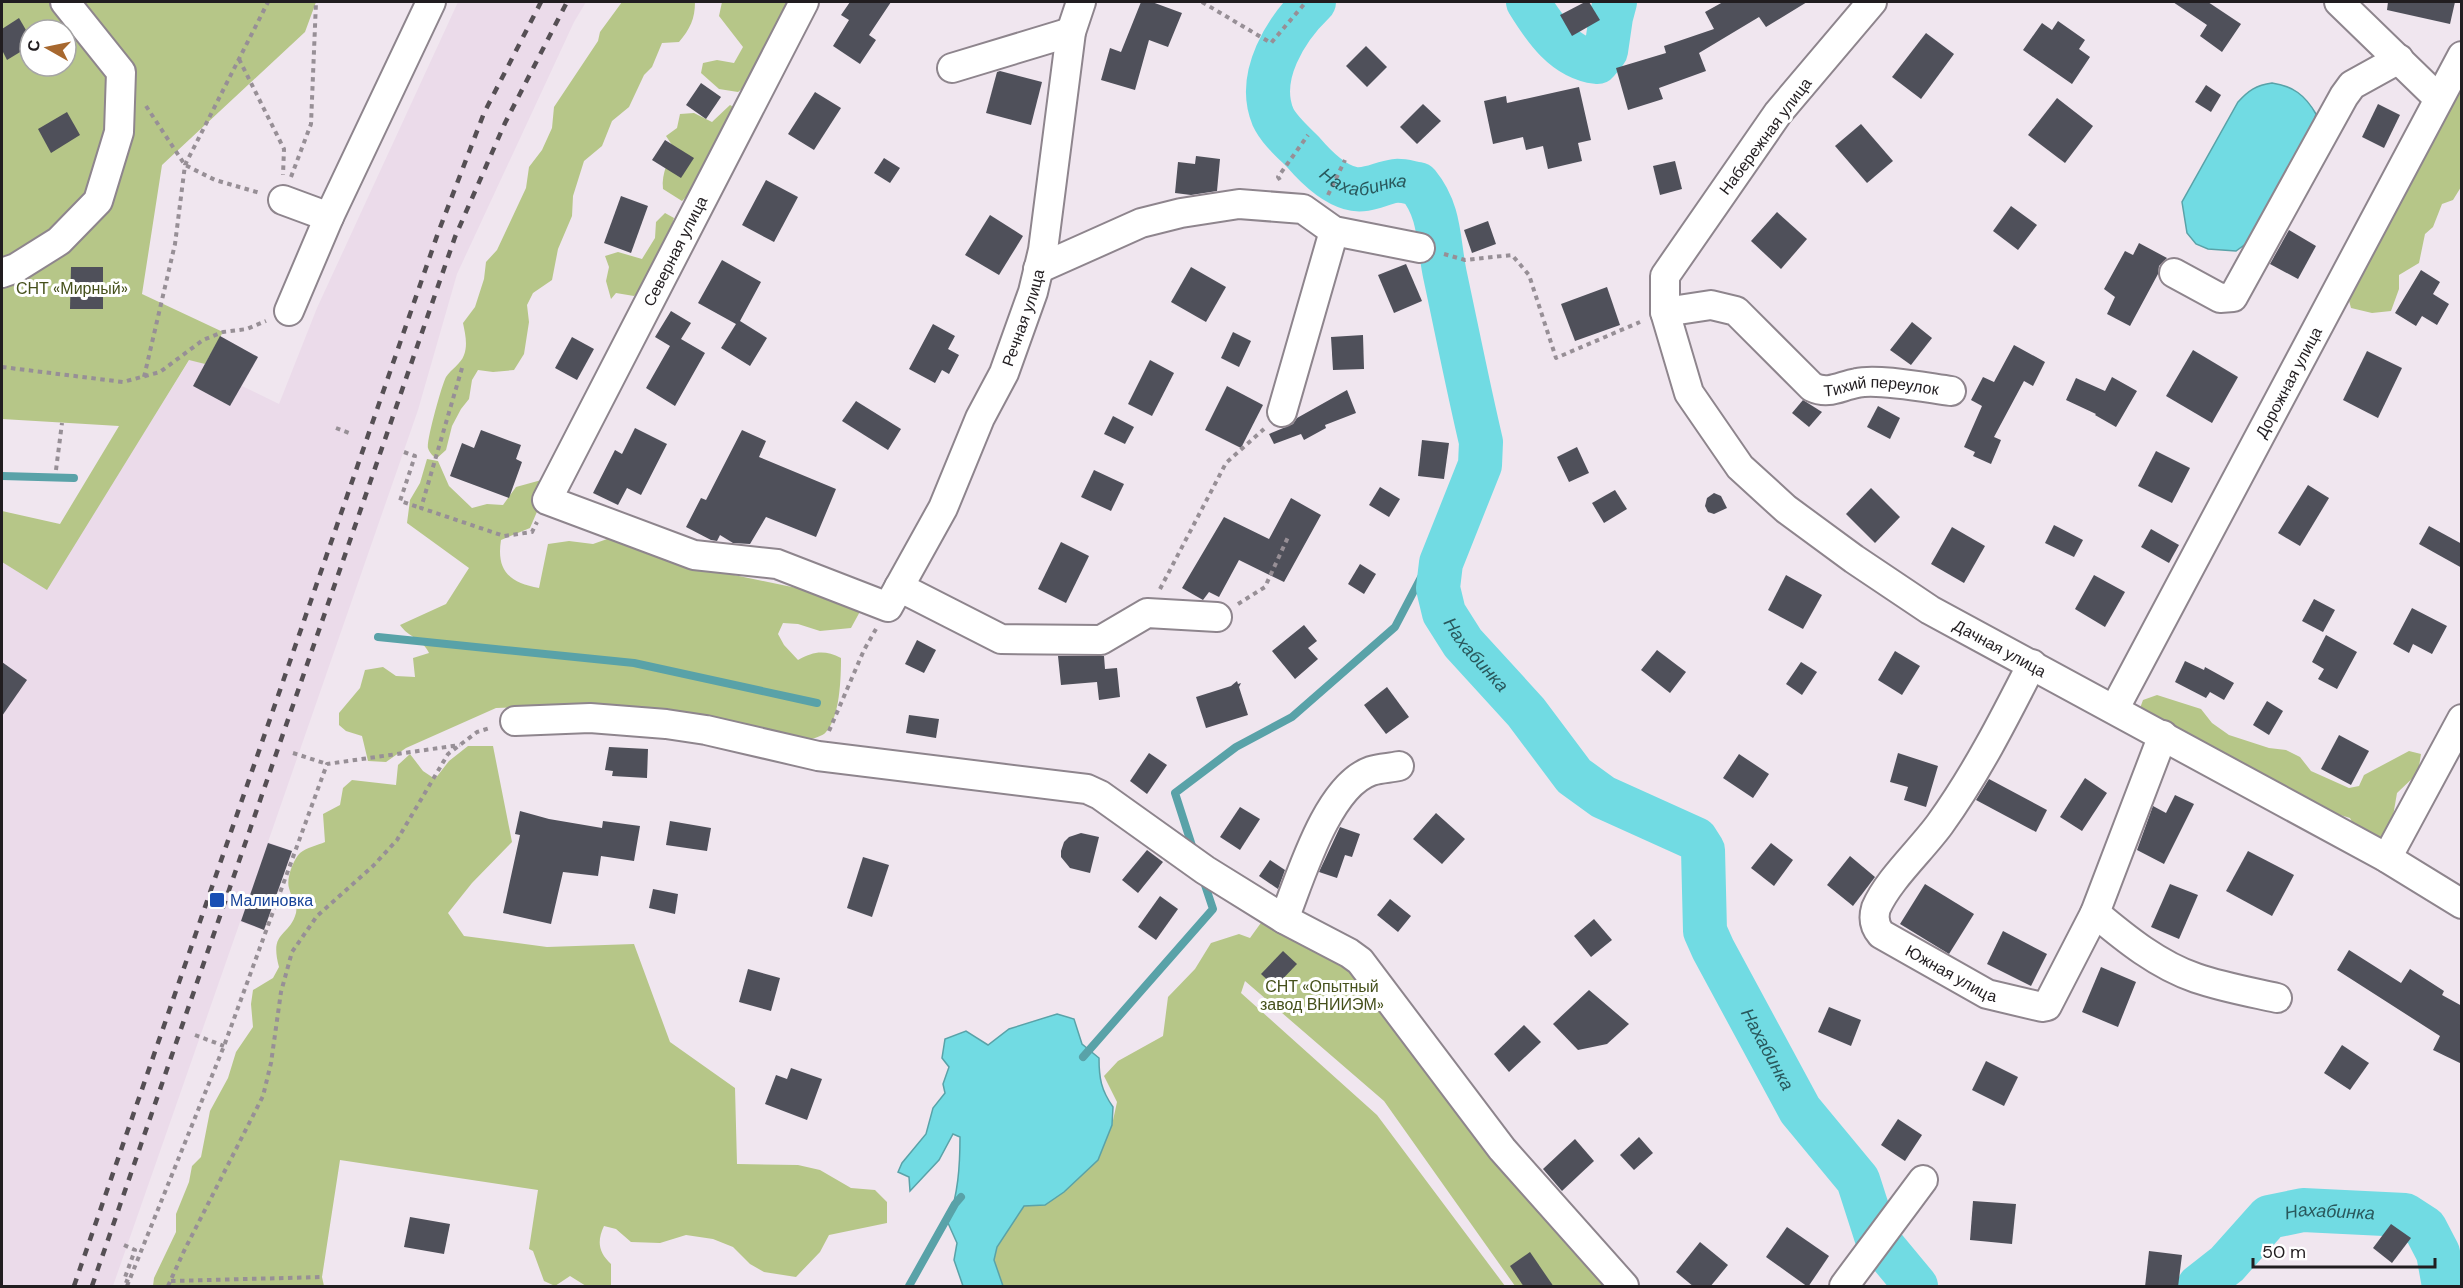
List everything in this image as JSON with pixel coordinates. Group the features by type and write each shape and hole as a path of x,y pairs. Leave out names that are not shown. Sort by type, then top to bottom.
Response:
{"street":[{"path":"2,273 16,268 59,241 98,201 119,132 121,72 65,2"},
{"path":"289,311 329,218 431,2"},
{"name":"Северная улица","path":"547,500 804,2"},
{"name":"Речная улица","path":"894,597 943,508 980,418 1004,373 1033,292 1054,177 1071,32 1081,2"},
{"name":"Набережная улица","path":"1665,276 1778,113 1872,2"},
{"path":"2339,2 2438,98"},
{"path":"952,68 1071,32"},
{"name":"Дорожная улица","path":"2115,708 2462,56"},
{"path":"2174,273 2220,298 2233,297 2348,90 2362,78 2399,59"},
{"path":"283,200 329,218"},
{"path":"1038,269 1141,223 1181,213 1239,204 1303,209 1335,231 1431,251"},
{"path":"1282,412 1335,231"},
{"name":"Дачная улица","path":"1665,276 1665,312 1689,393 1740,467 1786,509 1854,559 1930,610 2115,708 2387,858 2462,904"},
{"name":"Тихий переулок","path":"1665,312 1711,304 1736,311 1812,387 1819,390 1828,391 1866,382 1951,391"},
{"path":"547,500 694,555 777,564 894,597 1001,639 1101,640 1147,613 1217,617"},
{"name":"Южная улица","path":"2032,664 1976,769 1940,824 1875,910 1876,928 1881,934 1987,994 2042,1007 2047,1006 2095,913 2163,735"},
{"path":"515,720 590,718 666,724 706,730 818,756 1087,789 1114,804 1205,870 1284,919 1360,961 1502,1149 1624,1287"},
{"path":"2387,858 2462,719"},
{"path":"1284,919 1315,838 1338,800 1352,784 1370,771 1399,766"},
{"path":"2095,913 2125,939 2156,959 2195,978 2277,998"},
{"path":"1844,1287 1923,1180"}],"path":[{"path":"144,377 175,244 185,165 268,2"},
{"path":"283,200 310,124 316,2"},
{"path":"1202,2 1272,43 1306,2"},
{"path":"239,59 284,149 283,200"},
{"path":"121,72 127,76 185,165 215,180 283,200"},
{"path":"1278,177 1308,135"},
{"path":"1328,195 1345,160"},
{"path":"1431,251 1466,260 1512,255 1529,275 1556,358 1665,312"},
{"path":"2,367 123,382 160,372 203,340 223,332 247,329 289,311"},
{"path":"421,508 462,368"},
{"path":"1147,613 1226,463 1282,412"},
{"path":"56,470 62,423"},
{"path":"336,428 349,433"},
{"path":"404,452 415,456 400,501 504,536 532,532 547,500"},
{"path":"1217,617 1265,587 1289,534"},
{"path":"833,722 864,650"},
{"path":"168,1287 263,1096 271,1063 281,992 292,952 317,916 373,866 397,840 448,753 477,732 515,720"},
{"path":"294,753 327,764 460,745"},
{"path":"124,1245 135,1250 124,1280 128,1284 224,1046 327,764"},
{"path":"195,1035 224,1046"},
{"path":"171,1281 322,1277"}],"shaded area":[{"path":"458,2 586,2 574,22 457,274 418,410 268,842 292,851 264,930 240,922 113,1286 2,1286 2,562 46,589 190,359 205,364 220,336 258,357 242,386 279,404 317,308"}],"green space":[{"name":"СНТ «Мирный»","path":"2,2 316,2 305,32 162,165 142,294 223,332 205,364 189,360 47,590 2,562 2,511 60,524 119,426 2,419"},
{"path":"622,2 695,2 695,8 691,24 683,37 679,42 662,43 652,67 644,75 629,107 612,121 602,146 584,161 573,196 572,216 558,249 552,280 533,293 527,305 529,322 524,354 514,370 493,372 478,370 472,380 469,399 452,426 446,450 436,459 428,448 429,435 446,377 464,355 466,343 463,323 475,307 484,279 486,262 497,250 526,188 529,167 542,150 552,128 554,107 598,41 600,32"},
{"path":"722,2 802,2 757,77 738,92 719,89 701,73 703,63 717,60 734,63 743,47 719,16"},
{"path":"2461,87 2461,187 2453,200 2442,204 2433,227 2425,234 2419,263 2399,275 2399,289 2391,311 2372,313 2351,308 2347,293"},
{"path":"730,105 737,109 699,173 692,191 682,201 663,189 663,177 672,145 666,136 677,128 680,114 694,113 712,122"},
{"path":"665,213 674,218 659,260 648,281 634,296 616,293 611,299 606,281 609,267 605,256 618,252 642,259 655,238 656,222"},
{"path":"427,459 438,461 449,486 472,508 487,504 503,505 516,487 545,479 539,507 530,528 501,540 500,551 503,567 507,574 520,583 539,588 548,544 569,541 593,544 610,538 710,570 811,591 863,606 851,628 820,631 798,624 783,623 778,634 784,645 798,660 820,653 841,658 839,697 831,725 823,735 809,740 544,706 496,708 406,748 386,762 368,761 362,736 346,731 339,725 339,713 360,688 365,670 383,667 396,676 415,677 413,658 429,653 423,644 400,625 446,604 469,568 407,523 410,500 420,483"},
{"path":"2157,695 2201,709 2212,723 2229,735 2269,748 2286,750 2300,757 2311,771 2349,788 2359,786 2364,775 2409,751 2421,754 2418,773 2397,793 2391,828 2378,839 2358,834 2350,818 2327,811 2139,711 2143,700"},
{"path":"468,746 493,746 512,842 472,883 448,913 464,936 547,947 634,944 670,1042 735,1088 737,1164 798,1165 820,1170 851,1188 875,1190 887,1202 887,1223 829,1235 820,1252 796,1277 764,1272 750,1264 733,1247 713,1239 686,1235 660,1243 631,1242 616,1229 604,1226 600,1246 603,1255 611,1264 611,1286 586,1286 570,1276 555,1286 544,1281 533,1251 529,1249 538,1190 340,1160 322,1277 324,1286 153,1286 154,1278 176,1232 176,1214 189,1182 192,1166 201,1157 210,1111 228,1078 236,1052 253,1027 251,1004 253,990 273,978 279,967 276,946 296,913 296,906 288,884 295,860 303,851 325,842 323,814 340,805 343,788 352,780 396,785 398,765 410,754 423,771 435,779 449,761"},
{"name":"СНТ «Опытный завод ВНИИЭМ»","path":"1263,920 1348,964 1611,1286 1515,1286 1384,1101 1245,981 1241,993 1377,1115 1505,1286 1003,1286 994,1260 997,1247 1024,1206 1098,1160 1112,1125 1117,1102 1104,1076 1118,1061 1163,1036 1168,997 1195,969 1211,943 1239,934 1250,938"}],"water":[{"path":"2272,83 2298,92 2307,102 2316,114 2312,128 2247,243 2236,251 2208,249 2196,244 2187,233 2182,202 2238,102 2253,89"},
{"path":"1057,1014 1074,1019 1082,1044 1099,1058 1102,1084 1113,1107 1112,1125 1098,1160 1064,1192 1045,1205 1024,1206 997,1247 994,1260 1003,1286 963,1286 954,1260 957,1243 948,1223 958,1180 960,1137 953,1134 939,1160 910,1191 909,1177 898,1172 902,1163 926,1134 933,1108 945,1093 943,1084 949,1067 942,1058 945,1039 966,1031 988,1045 1009,1029"}],"building":[{"path":"850,2 891,2 869,35 876,40 860,64 833,46 849,20 841,15"},
{"path":"1141,2 1152,2 1182,13 1168,47 1149,40 1135,90 1101,80 1110,48 1121,52"},
{"path":"1589,2 1600,20 1572,36 1560,15"},
{"path":"1723,2 1807,2 1766,27 1759,17 1699,53 1706,71 1659,88 1663,99 1628,110 1616,68 1666,53 1664,46 1714,29 1705,12"},
{"path":"2173,2 2208,2 2241,24 2222,52 2200,36 2207,25"},
{"path":"2388,2 2455,2 2450,24 2387,10"},
{"path":"18,19 18,53 7,60 2,50 2,29"},
{"path":"2058,21 2085,40 2079,49 2090,57 2072,84 2023,50 2042,23 2052,30"},
{"path":"1926,33 1954,54 1921,99 1892,77"},
{"path":"1366,46 1387,67 1367,87 1346,66"},
{"path":"997,72 1042,82 1031,125 986,113"},
{"path":"701,83 721,97 706,119 686,105"},
{"path":"2206,85 2221,95 2211,112 2195,102"},
{"path":"1579,87 1591,140 1578,143 1582,161 1548,169 1543,146 1526,150 1523,137 1493,144 1484,101 1506,96 1507,103"},
{"path":"815,92 841,108 814,150 788,134"},
{"path":"2057,98 2093,126 2065,163 2028,135"},
{"path":"1423,104 1441,121 1417,144 1400,127"},
{"path":"2378,104 2400,115 2384,148 2362,137"},
{"path":"67,112 80,135 51,153 38,129"},
{"path":"1861,124 1893,161 1867,183 1835,146"},
{"path":"665,140 694,158 681,178 652,160"},
{"path":"1196,156 1220,159 1217,191 1191,195 1175,193 1178,162 1195,164"},
{"path":"884,158 900,168 890,183 874,173"},
{"path":"1675,161 1682,189 1660,195 1653,166"},
{"path":"766,180 798,197 774,242 742,225"},
{"path":"621,196 648,206 631,253 604,243"},
{"path":"2011,206 2037,225 2018,250 1993,231"},
{"path":"1777,212 1807,239 1781,269 1751,241"},
{"path":"990,215 1023,236 999,275 965,255"},
{"path":"1488,221 1496,244 1472,253 1464,230"},
{"path":"2289,230 2316,246 2298,279 2270,264"},
{"path":"2139,243 2167,258 2159,266 2158,274 2130,326 2107,314 2115,297 2104,289 2125,251 2133,255"},
{"path":"722,260 761,282 740,321 767,338 750,366 721,348 736,324 698,303"},
{"path":"1406,264 1422,301 1394,313 1378,275"},
{"path":"71,267 103,267 103,309 70,309"},
{"path":"1191,267 1226,287 1206,322 1171,302"},
{"path":"2421,270 2440,282 2433,294 2449,304 2437,325 2422,316 2416,326 2395,313"},
{"path":"1607,287 1620,325 1575,341 1561,304"},
{"path":"671,311 691,323 681,339 705,353 675,406 646,388 670,346 655,337"},
{"path":"1912,322 1932,338 1911,365 1890,350"},
{"path":"933,324 955,336 948,349 959,355 949,374 942,370 935,383 909,369"},
{"path":"1233,332 1251,341 1239,367 1221,358"},
{"path":"1363,335 1364,369 1333,370 1331,337"},
{"path":"220,336 258,357 230,406 193,386"},
{"path":"572,337 594,349 577,380 555,368"},
{"path":"2014,345 2045,362 2033,386 2024,381 1994,437 2001,440 1991,464 1973,456 1975,452 1964,447 1982,406 1971,400 1983,377 1994,382"},
{"path":"2193,350 2238,377 2212,423 2166,396"},
{"path":"2367,351 2402,368 2378,418 2343,400"},
{"path":"1150,360 1174,373 1152,416 1128,404"},
{"path":"2112,377 2137,391 2116,427 2096,414 2066,400 2076,378 2105,391"},
{"path":"1227,386 1263,405 1241,448 1205,430"},
{"path":"1347,390 1356,413 1325,425 1326,428 1304,440 1301,434 1274,444 1269,434 1293,424 1297,418"},
{"path":"1803,400 1822,412 1809,427 1792,413"},
{"path":"856,401 901,429 888,450 842,421"},
{"path":"1878,406 1900,418 1890,439 1867,427"},
{"path":"1113,416 1134,427 1125,444 1104,434"},
{"path":"635,428 667,444 641,495 627,488 618,505 593,493 615,450 622,454"},
{"path":"481,430 521,445 516,459 522,462 509,498 450,476 462,443 474,448"},
{"path":"742,430 766,441 759,457 836,489 816,537 766,517 750,544 733,543 720,535 717,541 711,540 686,527 701,498 706,500"},
{"path":"1422,440 1449,443 1444,479 1418,476"},
{"path":"1577,447 1589,473 1569,482 1557,457"},
{"path":"2156,451 2190,468 2172,503 2138,486"},
{"path":"1094,470 1124,484 1111,511 1081,497"},
{"path":"2308,485 2329,498 2300,546 2278,533"},
{"path":"1380,487 1400,499 1389,517 1369,505"},
{"path":"1871,488 1900,517 1875,543 1846,514"},
{"path":"1615,490 1627,509 1604,523 1592,503"},
{"path":"1714,493 1721,496 1727,508 1714,514 1708,512 1705,506 1707,498"},
{"path":"1291,498 1321,515 1284,582 1239,560 1219,597 1209,592 1203,600 1182,588 1224,517 1269,539"},
{"path":"2054,525 2083,540 2074,557 2045,543"},
{"path":"2429,526 2462,544 2462,568 2419,544"},
{"path":"1952,527 1985,546 1964,583 1931,564"},
{"path":"2151,529 2179,545 2169,563 2141,547"},
{"path":"1061,542 1089,556 1066,603 1038,589"},
{"path":"1360,564 1376,574 1364,594 1348,584"},
{"path":"1786,575 1822,595 1803,629 1768,610"},
{"path":"2094,575 2125,592 2105,627 2075,609"},
{"path":"2314,599 2335,610 2323,632 2302,621"},
{"path":"2412,608 2447,626 2432,654 2413,644 2409,653 2393,644"},
{"path":"1304,625 1317,641 1308,648 1318,659 1295,679 1272,651"},
{"path":"2326,635 2357,652 2337,689 2318,679 2324,669 2312,662"},
{"path":"917,640 936,650 924,673 905,664"},
{"path":"1657,650 1686,672 1670,693 1641,670"},
{"path":"1895,651 1920,666 1902,695 1878,680"},
{"path":"1058,656 1104,656 1105,669 1117,668 1120,697 1099,700 1097,682 1061,685"},
{"path":"2185,661 2204,670 2205,667 2234,683 2224,700 2210,692 2206,698 2175,682"},
{"path":"2,662 27,680 2,716"},
{"path":"1801,662 1817,672 1802,695 1786,684"},
{"path":"1237,681 1238,684 1241,683 1239,687 1248,715 1206,728 1196,697 1231,686"},
{"path":"1387,687 1409,717 1386,734 1364,705"},
{"path":"2267,701 2283,711 2269,735 2253,725"},
{"path":"909,715 939,719 936,738 906,733"},
{"path":"2339,735 2369,751 2351,785 2321,769"},
{"path":"609,747 648,749 647,778 612,776 613,771 605,770"},
{"path":"1149,753 1167,765 1147,794 1130,781"},
{"path":"1898,753 1938,766 1926,807 1904,800 1908,787 1890,782"},
{"path":"1739,754 1769,774 1753,798 1723,778"},
{"path":"2085,778 2107,793 2082,831 2060,817"},
{"path":"1989,779 2047,810 2036,832 1976,800"},
{"path":"2175,795 2194,804 2164,864 2137,850 2153,806 2166,813"},
{"path":"1240,807 1260,819 1240,850 1220,837"},
{"path":"520,811 549,819 602,828 603,821 640,826 634,861 601,856 598,876 563,872 551,924 503,913 520,835 515,834"},
{"path":"1436,813 1465,839 1442,864 1413,839"},
{"path":"670,821 711,828 707,851 666,845"},
{"path":"1340,827 1360,834 1352,857 1345,855 1337,878 1319,872"},
{"path":"1081,833 1099,837 1090,873 1070,868 1061,857 1064,842 1069,837"},
{"path":"268,843 292,851 264,930 241,921"},
{"path":"1771,843 1793,860 1774,886 1751,868"},
{"path":"1147,850 1163,862 1138,893 1122,880"},
{"path":"2248,851 2294,875 2272,916 2226,891"},
{"path":"1850,856 1875,877 1853,906 1827,885"},
{"path":"863,857 889,865 872,917 847,908"},
{"path":"1270,860 1285,870 1278,889 1259,876"},
{"path":"1925,884 1974,914 1949,954 1900,924"},
{"path":"2170,884 2198,895 2179,939 2151,927"},
{"path":"653,889 678,894 675,914 649,908"},
{"path":"1160,896 1178,909 1156,940 1138,927"},
{"path":"1390,899 1411,916 1398,932 1377,915"},
{"path":"1594,919 1612,940 1591,957 1574,936"},
{"path":"2003,931 2047,954 2031,986 1987,964"},
{"path":"2349,950 2401,983 2410,969 2444,991 2442,995 2462,1006 2462,1064 2433,1050 2440,1036 2337,970"},
{"path":"1283,951 1297,964 1275,987 1261,974"},
{"path":"2101,967 2136,982 2118,1027 2082,1012"},
{"path":"748,969 780,978 771,1011 739,1002"},
{"path":"1589,990 1629,1024 1607,1044 1578,1050 1553,1024"},
{"path":"1829,1007 1861,1020 1851,1046 1818,1032"},
{"path":"1524,1025 1541,1042 1509,1072 1494,1054"},
{"path":"2342,1045 2369,1063 2350,1090 2324,1073"},
{"path":"1986,1061 2018,1077 2004,1106 1972,1090"},
{"path":"791,1068 822,1079 807,1120 765,1104 776,1075 787,1079"},
{"path":"1898,1119 1922,1135 1905,1161 1881,1145"},
{"path":"1639,1137 1653,1153 1634,1170 1620,1155"},
{"path":"1575,1139 1594,1161 1562,1191 1543,1169"},
{"path":"1973,1201 2016,1204 2012,1244 1970,1240"},
{"path":"410,1217 450,1224 444,1254 404,1247"},
{"path":"2391,1224 2411,1238 2392,1263 2373,1248"},
{"path":"1787,1227 1829,1256 1808,1287 1766,1257"},
{"path":"1700,1242 1728,1265 1710,1287 1694,1287 1676,1272"},
{"path":"2149,1251 2182,1255 2178,1287 2145,1287"},
{"path":"1530,1252 1554,1287 1524,1287 1510,1266"}],"waterway":[{"name":"Нахабинка","path":"1314,2 1284,39 1271,70 1268,86 1273,117 1286,136 1318,168 1343,186 1367,189 1395,181 1418,184 1431,205 1438,228 1445,275 1481,442 1480,465 1441,563 1438,588 1444,613 1463,643 1526,712 1574,776 1603,797 1696,839 1703,850 1705,931 1713,949 1800,1110 1858,1180 1877,1239 1916,1286"},
{"name":"Нахабинка","path":"1528,2 1548,31 1565,48 1575,55 1597,62 1606,51 1615,2"},
{"path":"1194,852 1175,793 1236,747 1292,717 1395,627 1480,465"},
{"path":"2,476 74,478"},
{"path":"378,637 634,663 817,703"},
{"path":"1083,1057 1213,909 1203,879"},
{"path":"909,1286 961,1197"},
{"name":"Нахабинка","path":"2199,1286 2227,1264 2269,1217 2303,1210 2405,1215 2425,1228 2438,1253 2444,1286"}],"railway":[{"path":"74,1286 438,233 484,113 541,2"},
{"path":"92,1286 455,237 505,123 567,2"}],"place":[{"name":"Малиновка","path":"217,900"}]}
